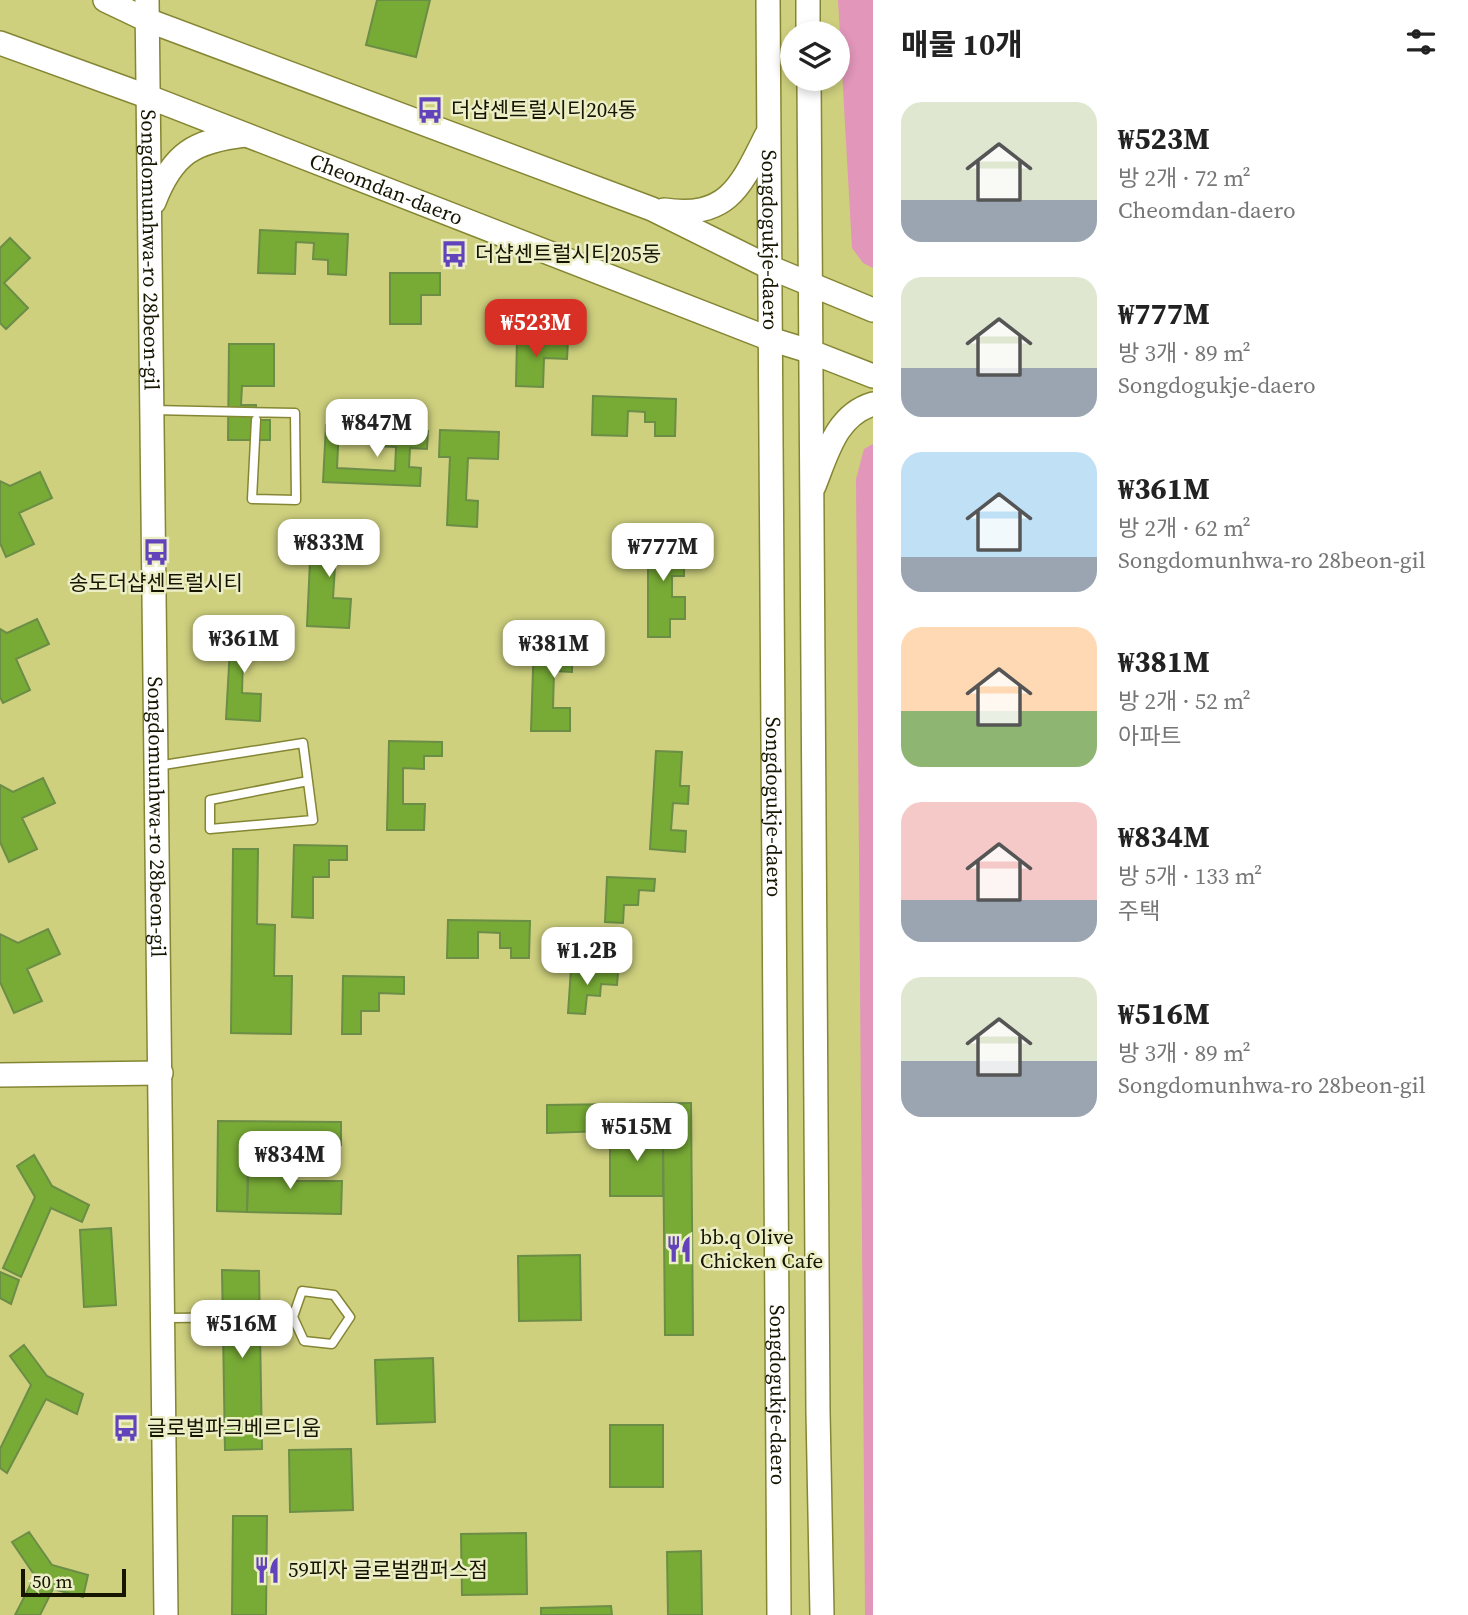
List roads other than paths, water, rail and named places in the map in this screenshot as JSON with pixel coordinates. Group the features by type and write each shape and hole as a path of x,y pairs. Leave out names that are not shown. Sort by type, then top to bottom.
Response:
{"main road":[{"path":"104,0 147,10 652,209 810,286 873,310"},
{"name":"Songdogukje-daero","path":"768,0 779,1615"},
{"path":"808,0 808,21"},
{"name":"Songdomunhwa-ro 28beon-gil","path":"147,10 166,1615"},
{"name":"Cheomdan-daero","path":"0,43 149,97 770,339 873,376"},
{"name":"Songdogukje-daero","path":"808,91 822,1615"},
{"path":"652,209 686,213 708,209 727,198 745,179 768,130"},
{"path":"150,212 162,183 177,160 196,146 221,138 245,135"},
{"path":"810,495 836,431 848,417 873,404"},
{"path":"0,1075 161,1073"}],"lane":[{"path":"153,410 295,413 296,500 251,499 256,420"},
{"path":"157,766 303,743 313,820 210,829 210,800 308,782"},
{"path":"302,1291 334,1295 350,1317 332,1344 304,1341 293,1317 302,1291"},
{"path":"163,1318 293,1317"}],"place":[{"name":"더샵센트럴시티204동","path":"430,110"},
{"name":"더샵센트럴시티205동","path":"454,254"},
{"name":"송도더샵센트럴시티","path":"156,552"},
{"name":"bb.q Olive Chicken Cafe","path":"679,1249"},
{"name":"글로벌파크베르디움","path":"126,1428"},
{"name":"59피자 글로벌캠퍼스점","path":"267,1570"}]}
